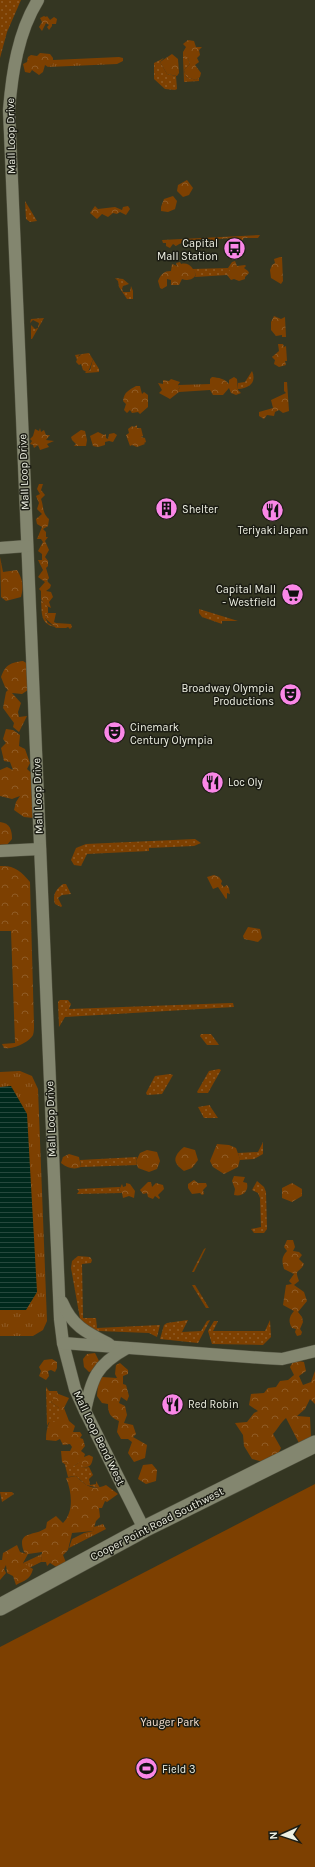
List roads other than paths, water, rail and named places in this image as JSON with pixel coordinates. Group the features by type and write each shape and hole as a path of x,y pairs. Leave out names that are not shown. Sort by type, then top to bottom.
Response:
{"main road":[{"name":"Cooper Point Road Southwest","path":"0,1607 144,1529 315,1444"}],"street":[{"name":"Mall Loop Drive","path":"38,0 25,28 17,53 9,110 59,1297 63,1343"},
{"path":"0,548 27,546"},
{"path":"0,851 40,849"},
{"path":"59,1297 67,1314 80,1329 114,1347"},
{"path":"63,1343 264,1358 282,1358 315,1351"},
{"name":"Mall Loop Bend West","path":"63,1343 75,1388 85,1411 144,1529"},
{"path":"85,1411 90,1389 97,1371 113,1355 127,1348"}],"place":[{"name":"Capital Mall Station","path":"234,249"},
{"name":"Shelter","path":"167,509"},
{"name":"Teriyaki Japan","path":"273,510"},
{"name":"Capital Mall - Westfield","path":"292,595"},
{"name":"Broadway Olympia Productions","path":"290,694"},
{"name":"Cinemark Century Olympia","path":"114,733"},
{"name":"Loc Oly","path":"213,782"},
{"name":"Red Robin","path":"173,1404"},
{"name":"Field 3","path":"146,1769"}],"park label":[{"name":"Yauger Park","path":"170,1722"}]}
